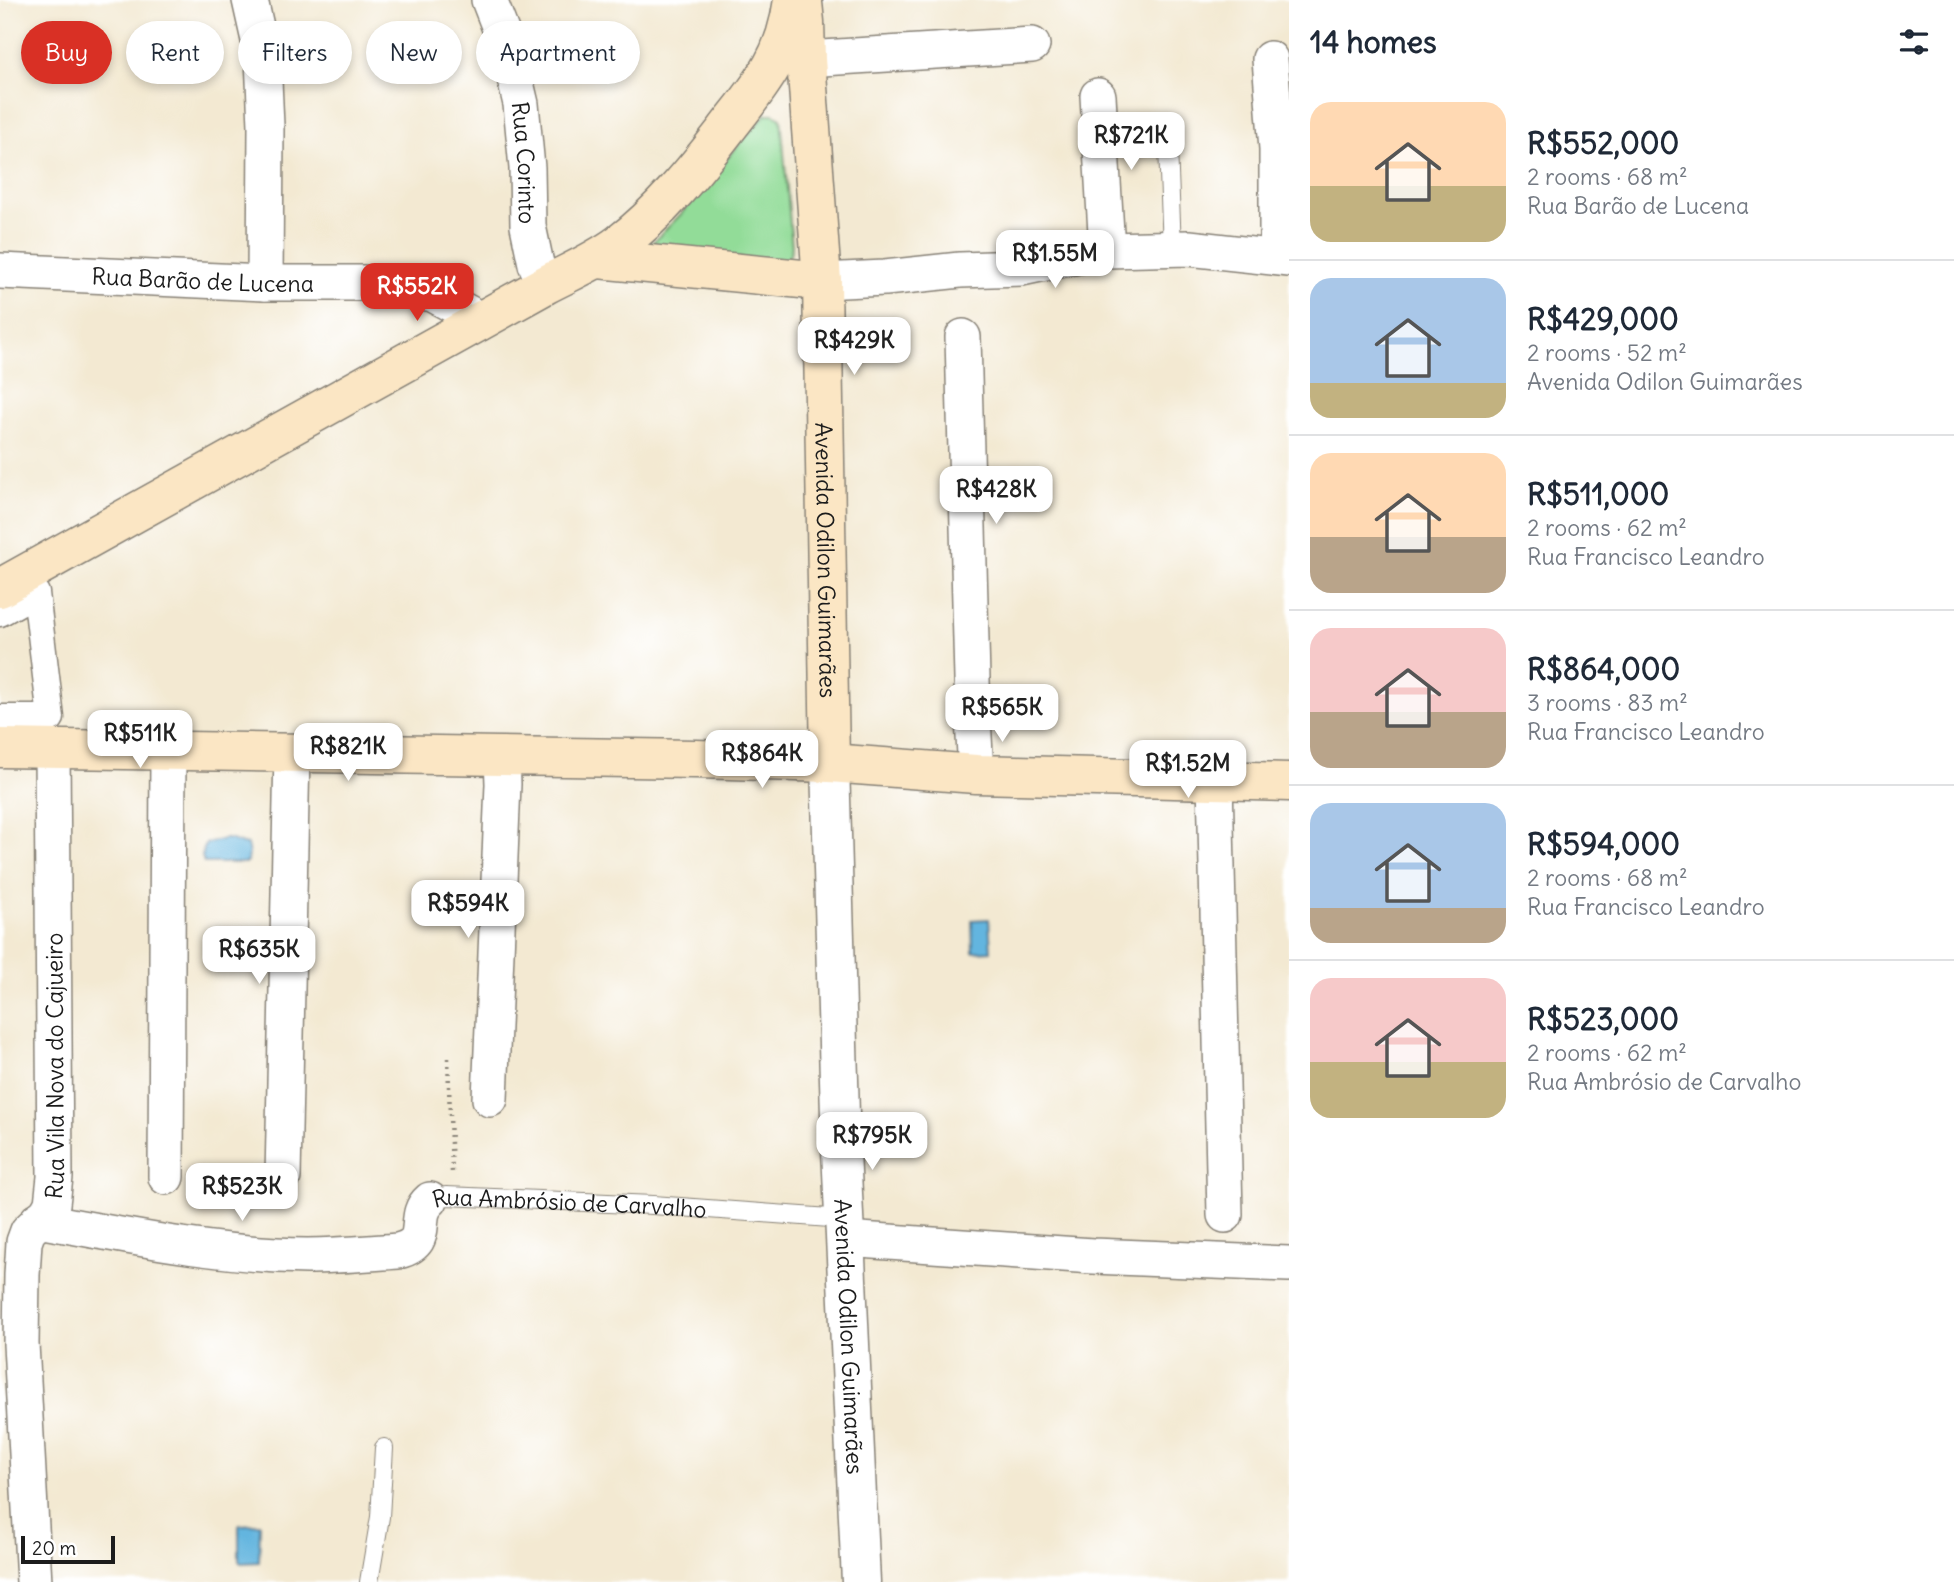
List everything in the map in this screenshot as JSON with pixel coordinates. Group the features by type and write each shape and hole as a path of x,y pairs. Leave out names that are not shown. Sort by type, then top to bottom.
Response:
{"main road":[{"path":"0,588 545,285 598,259 621,243 656,211 714,145 757,90 773,64 793,0"},
{"name":"Avenida Odilon Guimarães","path":"802,0 806,22 806,59 822,281 830,763"},
{"path":"598,259 822,281"},
{"path":"0,748 830,763 976,774 1289,782"}],"street":[{"path":"250,0 263,58 266,126 265,283"},
{"name":"Rua Corinto","path":"489,0 508,49 521,104 527,168 528,226 536,264 545,285"},
{"path":"806,59 1032,45"},
{"path":"822,281 1022,268 1107,250 1188,248 1283,258 1270,59"},
{"path":"1098,96 1107,250"},
{"name":"Rua Barão de Lucena","path":"0,271 265,283 365,283 433,294 461,309 479,323"},
{"path":"963,337 976,774"},
{"path":"0,613 36,593 51,718 0,718"},
{"name":"Rua Vila Nova do Cajueiro","path":"34,1582 11,1347 24,1242 28,1231 47,1213 52,1204 55,1177 52,749"},
{"path":"166,1177 168,751"},
{"path":"283,1177 292,753"},
{"path":"490,1100 502,755"},
{"name":"Avenida Odilon Guimarães","path":"830,763 845,1229 861,1582"},
{"path":"1216,780 1225,1215"},
{"name":"Rua Ambrósio de Carvalho","path":"38,1220 137,1239 230,1251 307,1256 385,1252 411,1247 417,1241 424,1205 441,1198"},
{"name":"Rua Ambrósio de Carvalho","path":"845,1229 1093,1256 1289,1264"}],"lane":[{"path":"1167,122 1172,248"},
{"name":"Rua Ambrósio de Carvalho","path":"441,1198 653,1205 845,1229"},
{"path":"369,1582 380,1517 384,1448"}],"path":[{"path":"441,1198 448,1058"}],"green space":[{"path":"766,114 781,118 792,247 789,257 784,262 653,252 652,243 682,213"}],"water":[{"path":"224,839 247,845 247,863 204,863 202,856 205,844"},
{"path":"989,919 991,951 973,952 972,920"},
{"path":"260,1524 259,1562 241,1563 239,1525"}]}
